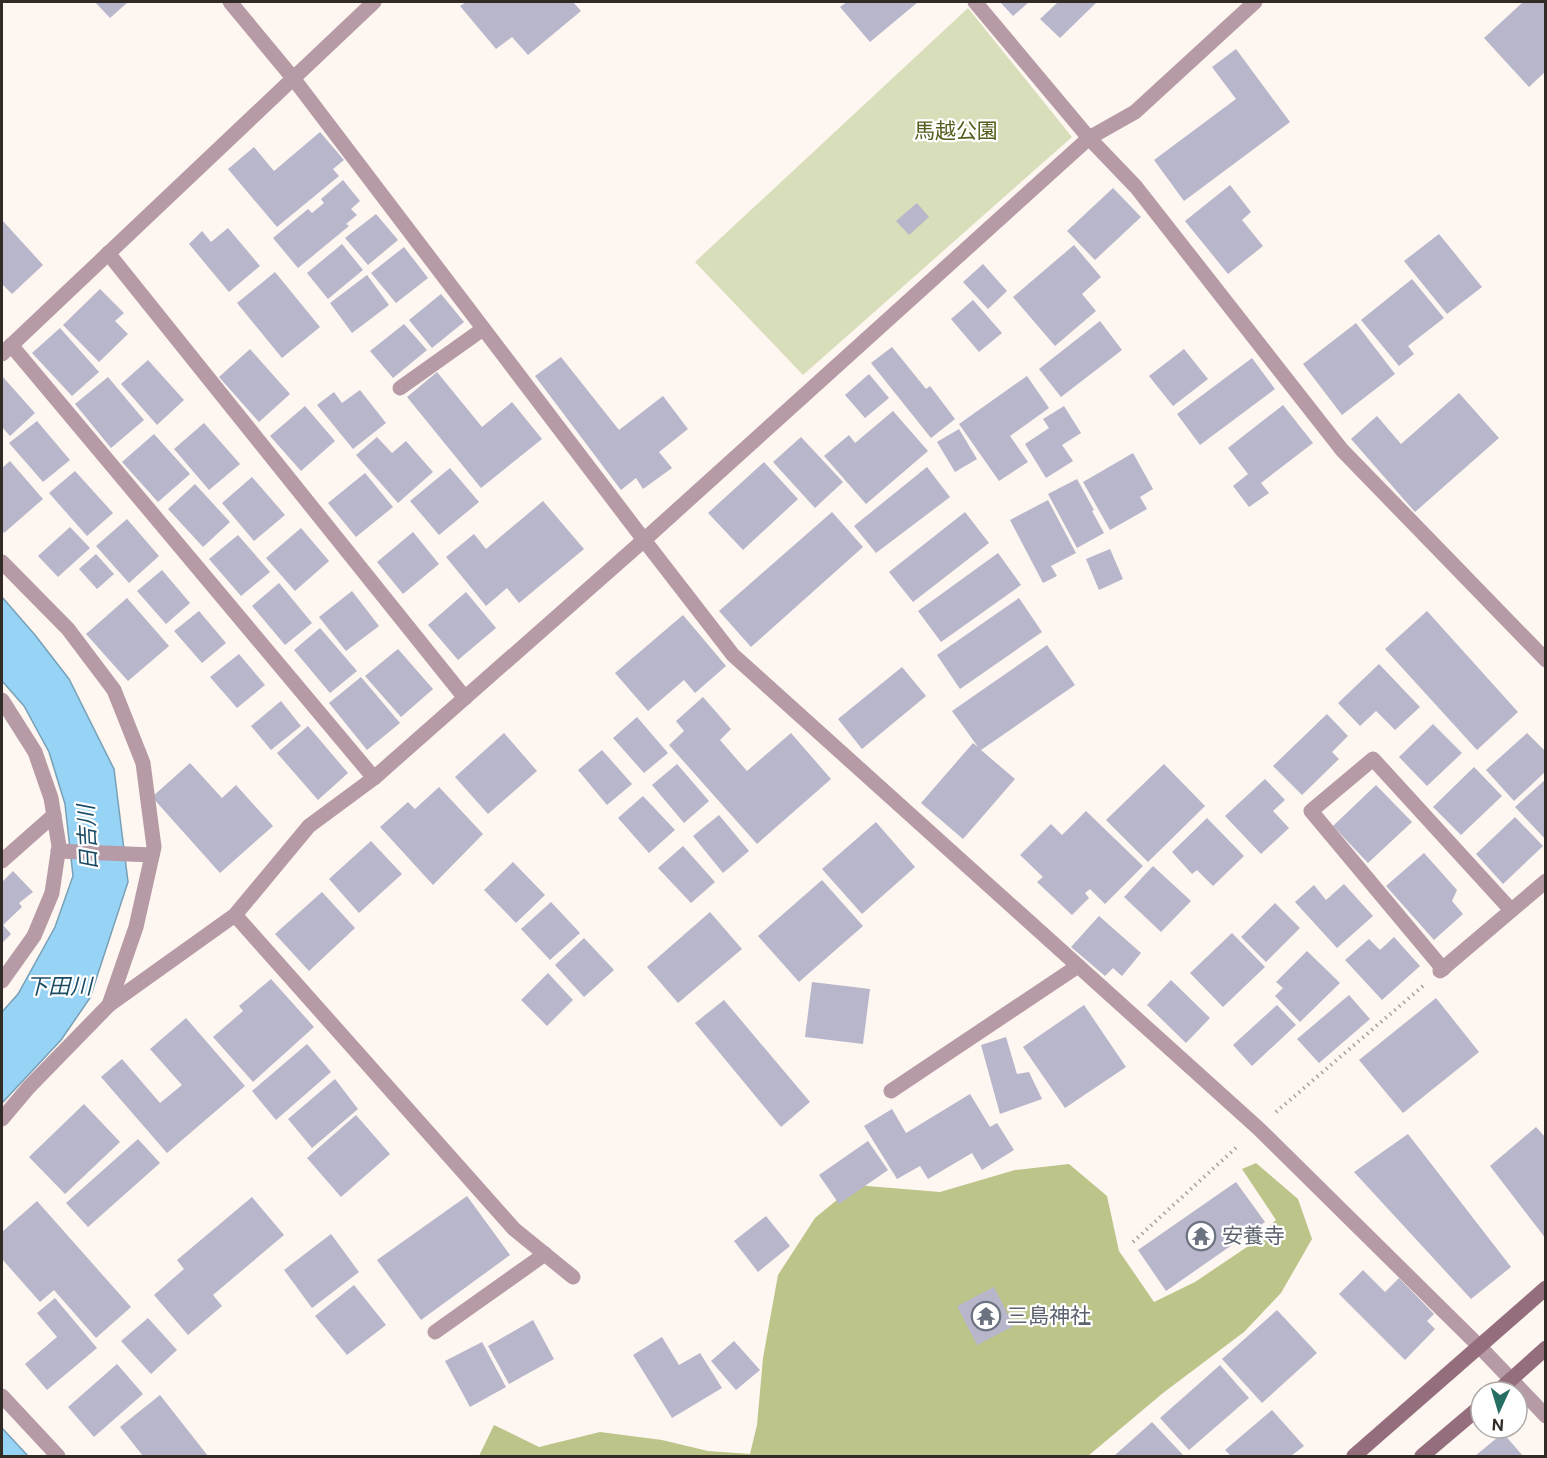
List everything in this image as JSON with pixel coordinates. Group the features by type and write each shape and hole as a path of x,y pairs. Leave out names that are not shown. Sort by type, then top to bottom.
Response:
{"street":[{"path":"230,2 293,78 733,655 1258,1128 1479,1346 1545,1416"},
{"path":"374,2 7,350 374,778"},
{"path":"975,2 1089,138 1136,187 1342,450 1545,660"},
{"path":"2,1119 29,1087 109,1005 235,915 309,826 374,778 644,540 1089,138 1135,112 1255,2"},
{"path":"108,253 465,698"},
{"path":"400,388 483,328"},
{"path":"2,562 68,629 114,690 143,763 154,847 150,855 136,927 109,1005"},
{"path":"2,700 35,753 51,798 59,851 52,893 34,936 2,981"},
{"path":"1511,910 1373,759 1311,811 1442,970 1545,881"},
{"path":"2,861 54,815"},
{"path":"59,851 150,855"},
{"path":"235,915 514,1229 573,1277"},
{"path":"891,1091 1078,966"},
{"path":"435,1332 545,1254"},
{"path":"1354,1456 1545,1288"},
{"path":"1511,1379 1545,1348"},
{"path":"2,1396 58,1456"},
{"path":"1422,1456 1469,1416"}],"path":[{"path":"1133,1242 1258,1128 1442,970"}],"green space":[{"name":"馬越公園","path":"968,8 1072,137 803,375 695,262"},
{"path":"1256,1163 1298,1199 1312,1239 1281,1293 1244,1332 1163,1393 1088,1456 479,1456 494,1425 539,1447 600,1432 662,1440 708,1451 750,1454 757,1425 763,1358 778,1275 815,1218 855,1185 940,1192 1015,1170 1069,1164 1107,1196 1119,1251 1154,1302 1195,1282 1247,1247 1276,1220 1242,1169"}],"water":[{"name":"下田川","path":"2,597 69,679 114,769 128,882 90,998 61,1040 2,1103 2,1012 18,994 55,927 73,876 65,804 49,752 24,706 2,681"},
{"path":"2,1428 28,1456 2,1456"}],"building":[{"path":"95,2 128,2 110,18"},
{"path":"466,2 573,2 581,11 528,55 512,37 496,49 460,6"},
{"path":"847,2 918,2 870,42 840,7"},
{"path":"1000,2 1029,2 1013,16"},
{"path":"1056,2 1097,2 1060,38 1040,19"},
{"path":"1523,2 1546,2 1546,71 1529,87 1484,38"},
{"path":"1236,49 1290,122 1184,201 1154,160 1236,99 1212,67"},
{"path":"320,132 344,160 333,169 339,176 277,227 228,169 254,147 274,171"},
{"path":"343,180 360,201 351,209 357,215 346,224 349,226 298,268 273,238 308,209 312,213 324,203 321,199"},
{"path":"1230,185 1251,212 1242,220 1263,246 1228,274 1185,221"},
{"path":"1113,188 1141,217 1095,260 1067,231"},
{"path":"917,203 929,217 909,235 896,221"},
{"path":"376,214 398,240 368,265 345,238"},
{"path":"2,220 43,265 12,294 2,284"},
{"path":"228,228 260,266 229,292 189,244 202,231 211,242"},
{"path":"1439,234 1482,287 1447,314 1404,261"},
{"path":"342,244 363,270 328,299 307,273"},
{"path":"1074,245 1101,277 1082,294 1096,311 1055,346 1013,297"},
{"path":"404,247 428,278 396,303 371,273"},
{"path":"983,264 1007,291 988,309 963,282"},
{"path":"275,272 320,327 282,358 237,303"},
{"path":"367,275 389,305 352,333 330,303"},
{"path":"1412,279 1444,318 1408,346 1414,354 1399,366 1361,320"},
{"path":"100,289 124,313 115,321 128,334 99,362 63,325"},
{"path":"441,294 464,322 432,348 409,320"},
{"path":"973,300 1002,333 979,352 951,319"},
{"path":"1100,321 1122,350 1061,397 1039,369"},
{"path":"1356,323 1395,374 1342,415 1303,364"},
{"path":"404,324 427,350 393,378 370,351"},
{"path":"60,328 99,372 72,396 32,353"},
{"path":"892,347 926,389 930,386 955,419 931,438 871,363"},
{"path":"250,349 290,394 259,422 219,377"},
{"path":"1184,349 1208,379 1173,406 1149,376"},
{"path":"561,357 619,430 663,396 688,429 659,452 672,468 643,489 636,478 621,490 535,376"},
{"path":"1252,358 1275,389 1200,445 1177,414"},
{"path":"148,360 184,400 157,425 121,384"},
{"path":"437,372 482,427 512,402 542,439 481,488 407,397"},
{"path":"869,374 889,398 865,418 845,395"},
{"path":"2,376 35,413 10,436 2,427"},
{"path":"1027,376 1049,408 1010,436 1028,462 999,481 959,424"},
{"path":"108,377 144,420 111,448 75,404"},
{"path":"360,390 386,423 353,449 317,405 334,392 342,403"},
{"path":"1459,393 1499,438 1415,512 1351,439 1377,416 1401,444"},
{"path":"1283,405 1313,443 1261,483 1269,493 1249,507 1233,486 1248,474 1228,448"},
{"path":"305,406 335,441 301,471 270,436"},
{"path":"1064,406 1081,433 1062,445 1073,461 1046,478 1025,444 1049,428 1043,419"},
{"path":"893,411 928,451 866,504 824,456 849,435 855,443"},
{"path":"37,421 70,460 43,482 9,443"},
{"path":"204,423 240,464 209,490 174,449"},
{"path":"959,429 977,459 955,472 937,442"},
{"path":"154,434 190,474 158,502 122,462"},
{"path":"377,437 392,453 406,441 433,472 398,503 356,455"},
{"path":"801,437 843,482 815,508 773,462"},
{"path":"1133,453 1153,489 1140,497 1147,509 1110,530 1083,482"},
{"path":"10,461 43,499 4,533 2,530 2,468"},
{"path":"764,462 798,499 743,550 708,513"},
{"path":"927,467 950,497 876,553 854,526"},
{"path":"450,468 479,502 439,535 410,501"},
{"path":"75,471 113,513 87,536 49,493"},
{"path":"365,473 393,507 356,537 328,503"},
{"path":"252,477 285,515 254,541 222,503"},
{"path":"1077,479 1104,533 1077,548 1048,494"},
{"path":"195,484 230,522 203,547 168,509"},
{"path":"1048,500 1076,553 1051,566 1057,576 1043,583 1010,520"},
{"path":"543,501 584,549 519,603 507,588 486,606 446,557 474,534 486,549"},
{"path":"832,512 863,547 751,647 719,611"},
{"path":"965,512 989,543 913,602 889,572"},
{"path":"127,519 159,556 129,583 96,546"},
{"path":"70,527 90,548 58,577 38,556"},
{"path":"301,528 329,561 295,591 266,558"},
{"path":"413,532 439,564 403,594 377,562"},
{"path":"238,535 270,572 241,596 209,559"},
{"path":"1110,549 1123,579 1099,590 1086,559"},
{"path":"998,553 1021,585 941,642 918,611"},
{"path":"96,554 114,574 97,589 79,569"},
{"path":"162,570 190,603 166,624 137,591"},
{"path":"279,583 312,623 285,645 252,606"},
{"path":"352,591 379,626 346,651 319,617"},
{"path":"466,592 496,628 458,660 428,625"},
{"path":"127,598 169,646 128,681 86,634"},
{"path":"1019,598 1042,632 960,689 937,655"},
{"path":"199,611 226,643 202,663 174,631"},
{"path":"1427,611 1518,712 1477,750 1385,649"},
{"path":"683,615 726,666 695,693 684,680 648,711 615,673"},
{"path":"320,628 357,671 330,693 294,650"},
{"path":"1047,645 1075,685 981,750 1015,779 963,839 921,803 973,743 978,747 952,711"},
{"path":"398,649 433,689 401,717 365,676"},
{"path":"239,654 265,685 237,708 210,677"},
{"path":"1379,664 1420,707 1395,730 1376,711 1360,726 1338,703"},
{"path":"902,667 926,696 862,749 838,719"},
{"path":"361,677 400,723 367,750 329,703"},
{"path":"703,697 731,729 720,740 747,771 791,733 831,779 757,844 669,745 684,731 676,721"},
{"path":"281,701 301,726 271,750 251,726"},
{"path":"1327,714 1348,736 1332,752 1339,759 1302,795 1273,766"},
{"path":"637,717 668,753 644,773 613,738"},
{"path":"1433,724 1462,753 1427,786 1399,757"},
{"path":"308,726 348,773 318,800 277,753"},
{"path":"504,733 537,771 488,814 455,777"},
{"path":"1527,733 1546,752 1546,771 1514,801 1486,770"},
{"path":"602,750 632,784 607,805 578,770"},
{"path":"190,763 222,798 236,785 273,826 220,873 152,797"},
{"path":"677,764 709,801 684,823 652,785"},
{"path":"1164,764 1205,806 1148,862 1106,820"},
{"path":"1474,767 1502,796 1461,835 1433,807"},
{"path":"1265,779 1285,800 1273,811 1289,828 1261,854 1225,816"},
{"path":"1546,779 1546,840 1515,807"},
{"path":"1376,785 1412,822 1368,863 1333,826"},
{"path":"439,787 483,834 433,885 380,827 408,802 415,809"},
{"path":"643,796 675,830 649,853 618,818"},
{"path":"1086,811 1143,866 1105,904 1090,889 1085,893 1089,898 1072,915 1037,882 1043,877 1020,855 1051,824 1062,835"},
{"path":"719,815 749,851 723,873 693,836"},
{"path":"1515,817 1543,846 1503,884 1476,854"},
{"path":"1207,818 1244,856 1213,886 1197,870 1192,874 1172,852"},
{"path":"876,822 915,867 862,914 822,869"},
{"path":"371,841 402,874 359,913 329,879"},
{"path":"683,846 715,882 691,903 658,868"},
{"path":"1424,853 1457,890 1452,901 1463,914 1434,940 1386,886"},
{"path":"513,862 545,895 516,923 484,890"},
{"path":"1153,866 1191,901 1161,932 1124,897"},
{"path":"13,871 33,892 19,903 22,907 3,925 11,934 2,943 2,882"},
{"path":"822,880 863,926 799,982 758,936"},
{"path":"1344,884 1373,916 1337,948 1295,902 1314,885 1326,900"},
{"path":"322,892 355,928 309,971 275,934"},
{"path":"551,902 580,933 550,960 521,929"},
{"path":"1275,903 1300,928 1266,962 1241,937"},
{"path":"710,912 742,949 678,1003 647,967"},
{"path":"1099,916 1141,953 1122,976 1113,968 1105,976 1071,947"},
{"path":"1232,933 1265,967 1223,1007 1190,973"},
{"path":"1394,937 1420,966 1382,1000 1345,960 1369,939 1380,950"},
{"path":"584,938 614,970 584,997 555,965"},
{"path":"1307,951 1340,983 1300,1022 1275,996 1283,988 1276,982"},
{"path":"548,973 573,1000 547,1026 521,1000"},
{"path":"271,979 314,1027 253,1082 213,1037 243,1011 239,1006"},
{"path":"1171,980 1210,1018 1186,1043 1147,1005"},
{"path":"812,982 870,989 863,1044 805,1037"},
{"path":"1349,995 1370,1019 1319,1063 1297,1039"},
{"path":"1436,998 1479,1052 1403,1113 1359,1060"},
{"path":"724,1000 810,1102 781,1127 695,1023"},
{"path":"1084,1005 1126,1067 1065,1108 1023,1047"},
{"path":"1277,1005 1296,1025 1252,1066 1233,1045"},
{"path":"186,1018 245,1086 167,1153 101,1077 122,1059 160,1103 182,1085 150,1049"},
{"path":"1006,1037 1017,1074 1029,1072 1042,1099 1000,1114 981,1045"},
{"path":"307,1044 331,1072 276,1120 252,1091"},
{"path":"335,1079 358,1109 312,1148 288,1119"},
{"path":"970,1094 990,1127 997,1123 1014,1150 982,1170 972,1153 928,1179 920,1166 897,1179 864,1126 892,1109 906,1133"},
{"path":"84,1104 120,1142 65,1194 29,1157"},
{"path":"356,1115 390,1154 341,1197 307,1158"},
{"path":"1536,1127 1546,1138 1546,1239 1490,1166"},
{"path":"1408,1134 1511,1267 1471,1299 1354,1172"},
{"path":"138,1139 160,1163 88,1227 66,1203"},
{"path":"868,1141 888,1170 839,1204 819,1175"},
{"name":"安養寺","path":"1236,1182 1265,1222 1166,1291 1138,1250"},
{"path":"467,1196 510,1255 421,1320 377,1260"},
{"path":"252,1197 284,1235 213,1295 222,1306 188,1335 154,1295 184,1269 177,1260"},
{"path":"37,1201 131,1307 96,1338 54,1290 40,1302 2,1259 2,1232"},
{"path":"766,1216 790,1246 758,1272 734,1241"},
{"path":"331,1234 359,1272 312,1308 284,1270"},
{"path":"1363,1270 1385,1292 1399,1278 1434,1314 1427,1321 1435,1329 1405,1360 1339,1294"},
{"path":"354,1285 386,1325 347,1355 315,1316"},
{"name":"三島神社","path":"994,1287 1014,1326 977,1345 957,1306"},
{"path":"55,1298 97,1348 47,1390 25,1364 57,1337 37,1313"},
{"path":"1277,1310 1317,1353 1262,1403 1222,1359"},
{"path":"148,1318 177,1350 151,1374 121,1341"},
{"path":"533,1320 554,1359 509,1384 488,1346"},
{"path":"662,1337 679,1365 700,1353 722,1388 672,1418 633,1355"},
{"path":"734,1341 760,1370 736,1390 711,1361"},
{"path":"482,1342 506,1387 470,1407 445,1361"},
{"path":"117,1364 143,1394 94,1437 68,1407"},
{"path":"1220,1365 1249,1398 1189,1450 1160,1418"},
{"path":"160,1395 208,1456 143,1456 120,1427"},
{"path":"1272,1410 1304,1446 1291,1456 1231,1456 1225,1450"},
{"path":"1152,1422 1184,1456 1114,1456"},
{"path":"1494,1440 1509,1440 1523,1456 1475,1456"}],"place":[{"name":"安養寺","path":"1201,1236"},
{"name":"三島神社","path":"986,1316"}],"water label":[{"name":"日吉川","path":"87,838"}]}
